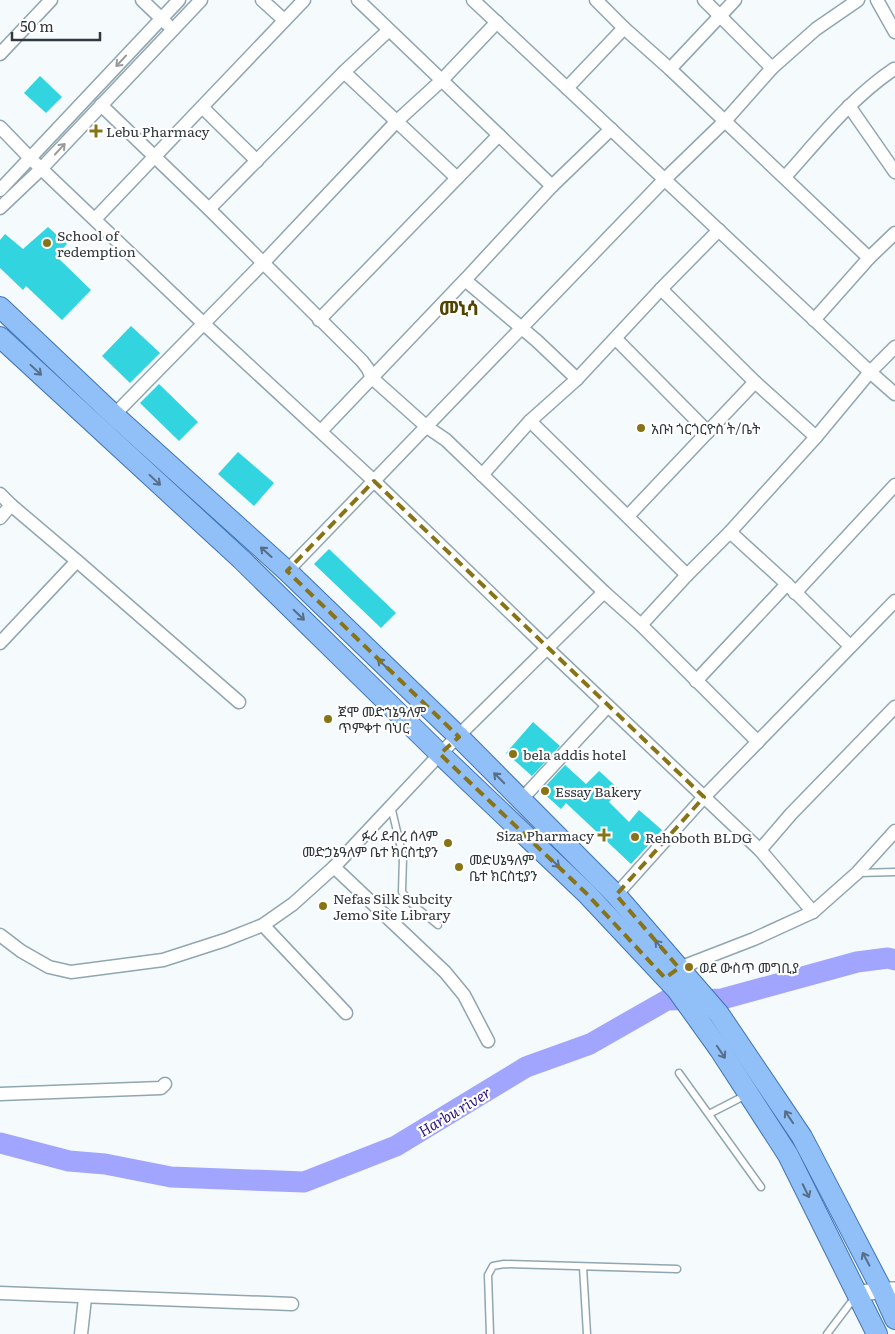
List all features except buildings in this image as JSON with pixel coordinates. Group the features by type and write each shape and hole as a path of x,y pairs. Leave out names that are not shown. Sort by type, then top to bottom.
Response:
{"main road":[{"path":"0,307 114,415 287,571 459,737 616,895 674,979"},
{"path":"0,337 242,559 440,754 699,1004 749,1094 788,1155 877,1334"},
{"path":"699,1004 719,1014 802,1137 888,1290 895,1319"}],"street":[{"path":"0,54 51,0"},
{"path":"142,0 172,29"},
{"path":"0,190 179,0"},
{"path":"0,208 41,169 201,0"},
{"path":"262,0 284,20"},
{"path":"95,219 304,0"},
{"path":"358,0 552,186"},
{"path":"474,0 664,180 895,394"},
{"path":"596,0 869,258"},
{"path":"704,0 772,68"},
{"path":"670,69 735,0"},
{"path":"287,571 664,180 725,121 772,68 816,29 858,0"},
{"path":"877,0 895,32"},
{"path":"114,415 263,263 397,121 442,80 497,22"},
{"path":"567,88 624,28"},
{"path":"209,209 344,72 389,30"},
{"path":"785,177 849,106 874,82 894,69"},
{"path":"344,72 457,178"},
{"path":"101,105 209,209 362,362 372,378 427,427 446,440 604,592 641,625 758,742"},
{"path":"849,106 895,172"},
{"path":"202,107 257,161"},
{"path":"0,127 41,169 204,324 374,481 760,850 813,912"},
{"path":"321,431 552,186 611,129"},
{"path":"319,320 499,134"},
{"path":"482,475 530,421 577,379 719,230"},
{"path":"814,320 869,258 895,233"},
{"path":"465,280 522,328 577,379"},
{"path":"661,289 755,382 816,437"},
{"path":"616,339 708,432"},
{"path":"641,625 730,532 816,437 870,372 895,348"},
{"path":"628,516 755,382"},
{"path":"530,421 687,575"},
{"path":"696,681 895,485"},
{"path":"0,494 239,702"},
{"path":"0,518 11,505"},
{"path":"730,532 850,646"},
{"path":"0,643 77,561"},
{"path":"0,935 21,952 49,968 71,972 163,960 225,940 263,925 293,904 334,867 440,754 604,592"},
{"path":"616,895 704,797 895,601"},
{"path":"521,800 608,706"},
{"path":"760,850 791,814 895,707"},
{"path":"674,979 813,912 857,873 895,831"},
{"path":"334,867 445,972 464,995 488,1041"},
{"path":"263,925 346,1013"},
{"path":"0,1094 161,1088 165,1084"},
{"path":"856,1294 888,1290"},
{"path":"0,1293 85,1298 292,1304"},
{"path":"81,1334 85,1298"}],"lane":[{"path":"391,806 403,857 402,892 411,904 438,925"},
{"path":"857,873 895,872"},
{"path":"679,1073 761,1187"},
{"path":"709,1114 749,1094"},
{"path":"490,1334 488,1275 493,1266 504,1264 678,1270"},
{"path":"584,1267 587,1334"},
{"path":"827,1334 856,1294"}],"highlighted area":[{"path":"374,481 704,797 616,895 679,968 665,978 586,893 440,754 459,737 287,571"}],"waterway":[{"name":"Harbu river","path":"0,1143 69,1161 105,1164 171,1177 304,1182 396,1146 526,1067 590,1044 667,1000 722,999 857,962 888,958 895,960"}],"place":[{"name":"Lebu Pharmacy","path":"96,131"},
{"name":"School of redemption","path":"47,243"},
{"name":"አቡነ ጎርጎርዮስ ት/ቤት","path":"641,428"},
{"name":"ጀሞ መድኀኔዓለም ጥምቀተ ባህር","path":"328,719"},
{"name":"bela addis hotel","path":"513,754"},
{"name":"Essay Bakery","path":"545,791"},
{"name":"Siza Pharmacy","path":"604,835"},
{"name":"Rehoboth BLDG","path":"635,837"},
{"name":"ፉሪ ደብረ ሰላም መድኃኔዓለም ቤተ ክርስቲያን","path":"448,843"},
{"name":"መድሀኔዓለም ቤተ ክርስቲያን","path":"459,867"},
{"name":"Nefas Silk Subcity Jemo Site Library","path":"323,906"},
{"name":"ወደ ውስጥ መግቢያ","path":"689,967"}],"district":[{"name":"መኒሳ","path":"459,307"}]}
